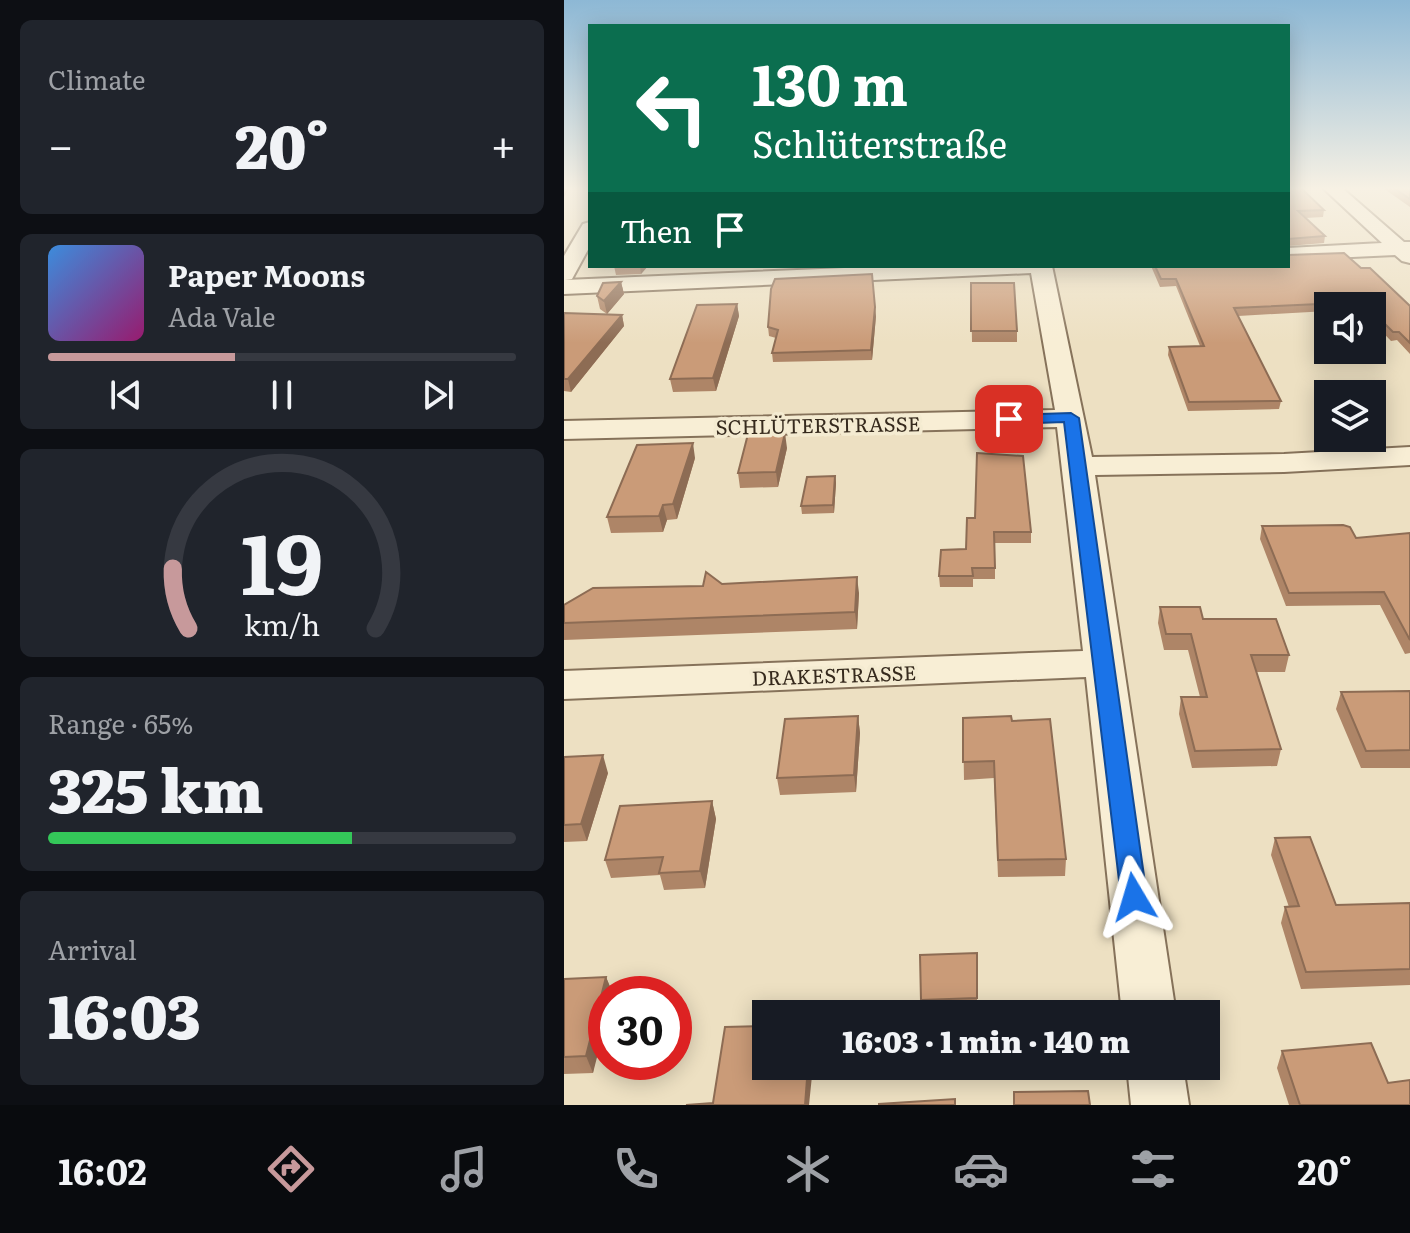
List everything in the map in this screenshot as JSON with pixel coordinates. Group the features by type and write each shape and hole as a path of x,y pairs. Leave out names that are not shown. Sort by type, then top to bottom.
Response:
{"street":[{"path":"564,274 583,240"},
{"path":"1290,254 1407,251"},
{"path":"564,287 993,268"},
{"path":"1038,268 1079,466 1147,1000"},
{"name":"SCHLÜTERSTRASSE","path":"564,430 1071,418"},
{"path":"1079,466 1284,463 1410,456"},
{"name":"DRAKESTRASSE","path":"564,685 1105,663"},
{"path":"1157,1080 1160,1105"}],"building":[{"path":"1344,253 1361,268 1370,268 1410,306 1410,343 1386,325 1386,292 1314,292 1314,304 1234,308 1281,401 1189,402 1169,347 1204,346 1176,279 1161,279 1156,268 1290,268 1290,255"},
{"path":"872,274 875,307 871,350 772,353 778,330 768,327 771,289 775,279"},
{"path":"621,282 604,301 597,296 603,283"},
{"path":"971,283 1014,283 1017,331 971,331"},
{"path":"737,304 713,378 670,379 697,305"},
{"path":"564,313 622,315 568,379 564,379"},
{"path":"785,433 776,472 738,473 748,434"},
{"path":"693,443 673,504 663,505 659,516 607,517 637,445"},
{"path":"977,453 1023,456 1031,532 994,532 995,568 972,568 973,576 939,576 941,550 966,549 967,518 975,518"},
{"path":"835,476 833,505 801,506 807,477"},
{"path":"1262,526 1350,527 1356,538 1410,533 1410,640 1384,592 1289,593"},
{"path":"706,572 722,584 857,577 855,612 564,623 564,605 593,588 703,586"},
{"path":"1160,607 1200,607 1203,619 1276,619 1289,655 1251,655 1281,749 1195,751 1181,697 1207,697 1191,634 1166,634"},
{"path":"1410,691 1410,750 1366,751 1341,692"},
{"path":"858,716 854,775 777,778 785,719"},
{"path":"1011,716 1012,721 1050,719 1066,859 998,860 994,761 963,762 963,718"},
{"path":"603,755 581,824 564,825 564,757"},
{"path":"712,801 700,871 659,873 663,857 605,860 620,806"},
{"path":"1310,837 1336,905 1410,903 1410,969 1306,972 1285,907 1299,906 1275,838"},
{"path":"977,953 977,998 921,1000 920,955"},
{"path":"588,978 586,1056 564,1057 564,979"},
{"path":"752,1026 752,1080 807,1080 805,1105 686,1105 713,1103 725,1027"},
{"path":"1371,1043 1388,1083 1410,1080 1410,1105 1300,1105 1282,1051"},
{"path":"1088,1091 1090,1105 1014,1105 1014,1092"},
{"path":"955,1099 955,1105 879,1105 879,1104"}],"route":[{"path":"1009,419 1071,418 1134,897"}]}
